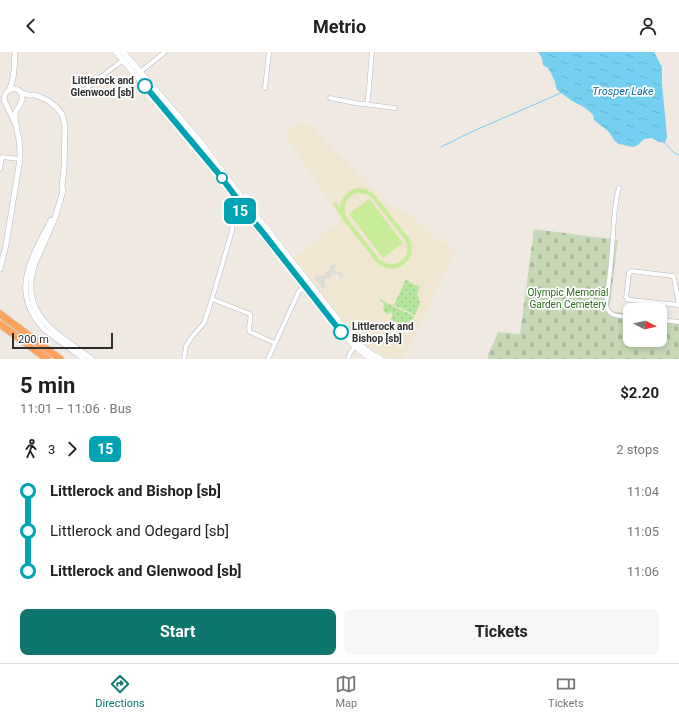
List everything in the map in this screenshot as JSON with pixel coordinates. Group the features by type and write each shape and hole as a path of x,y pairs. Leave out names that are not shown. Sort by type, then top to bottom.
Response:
{"highway":[{"path":"0,314 60,359"},
{"path":"0,324 47,359"},
{"path":"0,330 41,359"}],"main road":[{"path":"116,52 240,199"},
{"path":"123,52 199,140 240,199"},
{"path":"246,197 252,204 246,211 240,211 237,207 237,203 240,199 246,197"},
{"path":"246,211 340,330 355,347 372,359"},
{"path":"246,211 350,335 364,349 381,359"}],"street":[{"path":"15,52 12,82 5,92 4,103 17,127"},
{"path":"140,72 165,52"},
{"path":"265,88 269,52"},
{"path":"367,104 370,88 372,52"},
{"path":"84,90 123,60"},
{"path":"14,65 16,84 22,101"},
{"path":"5,92 15,89 24,94 35,95 52,102 62,114 64,120 63,191 55,218 34,266 31,287 36,309 44,322 92,359"},
{"path":"0,269 6,245 20,159 15,114 22,101 42,98"},
{"path":"330,98 395,108"},
{"path":"4,103 12,108 18,106"},
{"path":"0,170 2,157 20,159"},
{"path":"62,186 52,218 30,264 26,282 26,291 32,312 45,330 84,359"},
{"path":"619,188 616,198 606,304 607,310 610,314 623,316"},
{"path":"184,359 186,346 204,324 232,231 232,214 237,207"},
{"path":"232,222 238,213 246,211"},
{"path":"631,271 673,276 679,305 627,299 629,273 631,271"},
{"path":"268,359 299,291 306,286"},
{"path":"212,299 250,314 251,318 248,330 276,343"},
{"path":"667,321 679,322"},
{"path":"348,359 350,353 355,347"}],"shaded area":[{"path":"299,123 308,124 312,127 395,209 411,213 431,235 456,250 404,359 390,359 366,345 344,322 293,258 341,221 288,138 288,133 291,127"},
{"path":"335,264 334,270 341,271 344,276 341,279 337,273 333,273 329,279 325,279 325,287 323,289 314,277 317,274 318,277 320,275 323,276 326,274 327,270 328,271 331,269 330,267"}],"green space":[{"path":"354,189 366,189 374,194 409,238 412,246 409,259 398,268 392,269 377,263 343,220 333,204 335,202 340,208 345,195","holes":["354,194 366,194 372,198 405,240 407,252 402,261 392,264 380,260 347,218 345,206 348,199"]},
{"path":"369,199 403,243 383,258 349,214"},
{"name":"Olympic Memorial Garden Cemetery","path":"534,229 618,240 609,311 623,313 623,347 667,347 667,319 679,321 679,359 488,359 488,355 498,332 520,334"},
{"path":"406,279 420,287 417,294 420,303 415,315 394,305"},
{"path":"379,298 414,316 409,328 390,319 393,315 390,312 387,315 383,310 384,304"}],"water":[{"name":"Trosper Lake","path":"538,52 654,52 662,67 662,84 667,137 665,143 659,142 652,138 644,139 638,145 633,147 619,144 608,131 594,120 593,115 588,110 557,90 552,75 548,68 543,65 542,58"}],"waterway":[{"path":"441,147 471,132 561,93"},
{"path":"665,143 674,153 679,155"}],"bus line":[{"name":"15","path":"145,86 218,173 238,200 238,209 242,212 246,212 341,332"}],"place":[{"name":"Littlerock and Glenwood [sb]","path":"145,86"},
{"name":"Littlerock and Bishop [sb]","path":"341,332"}]}
